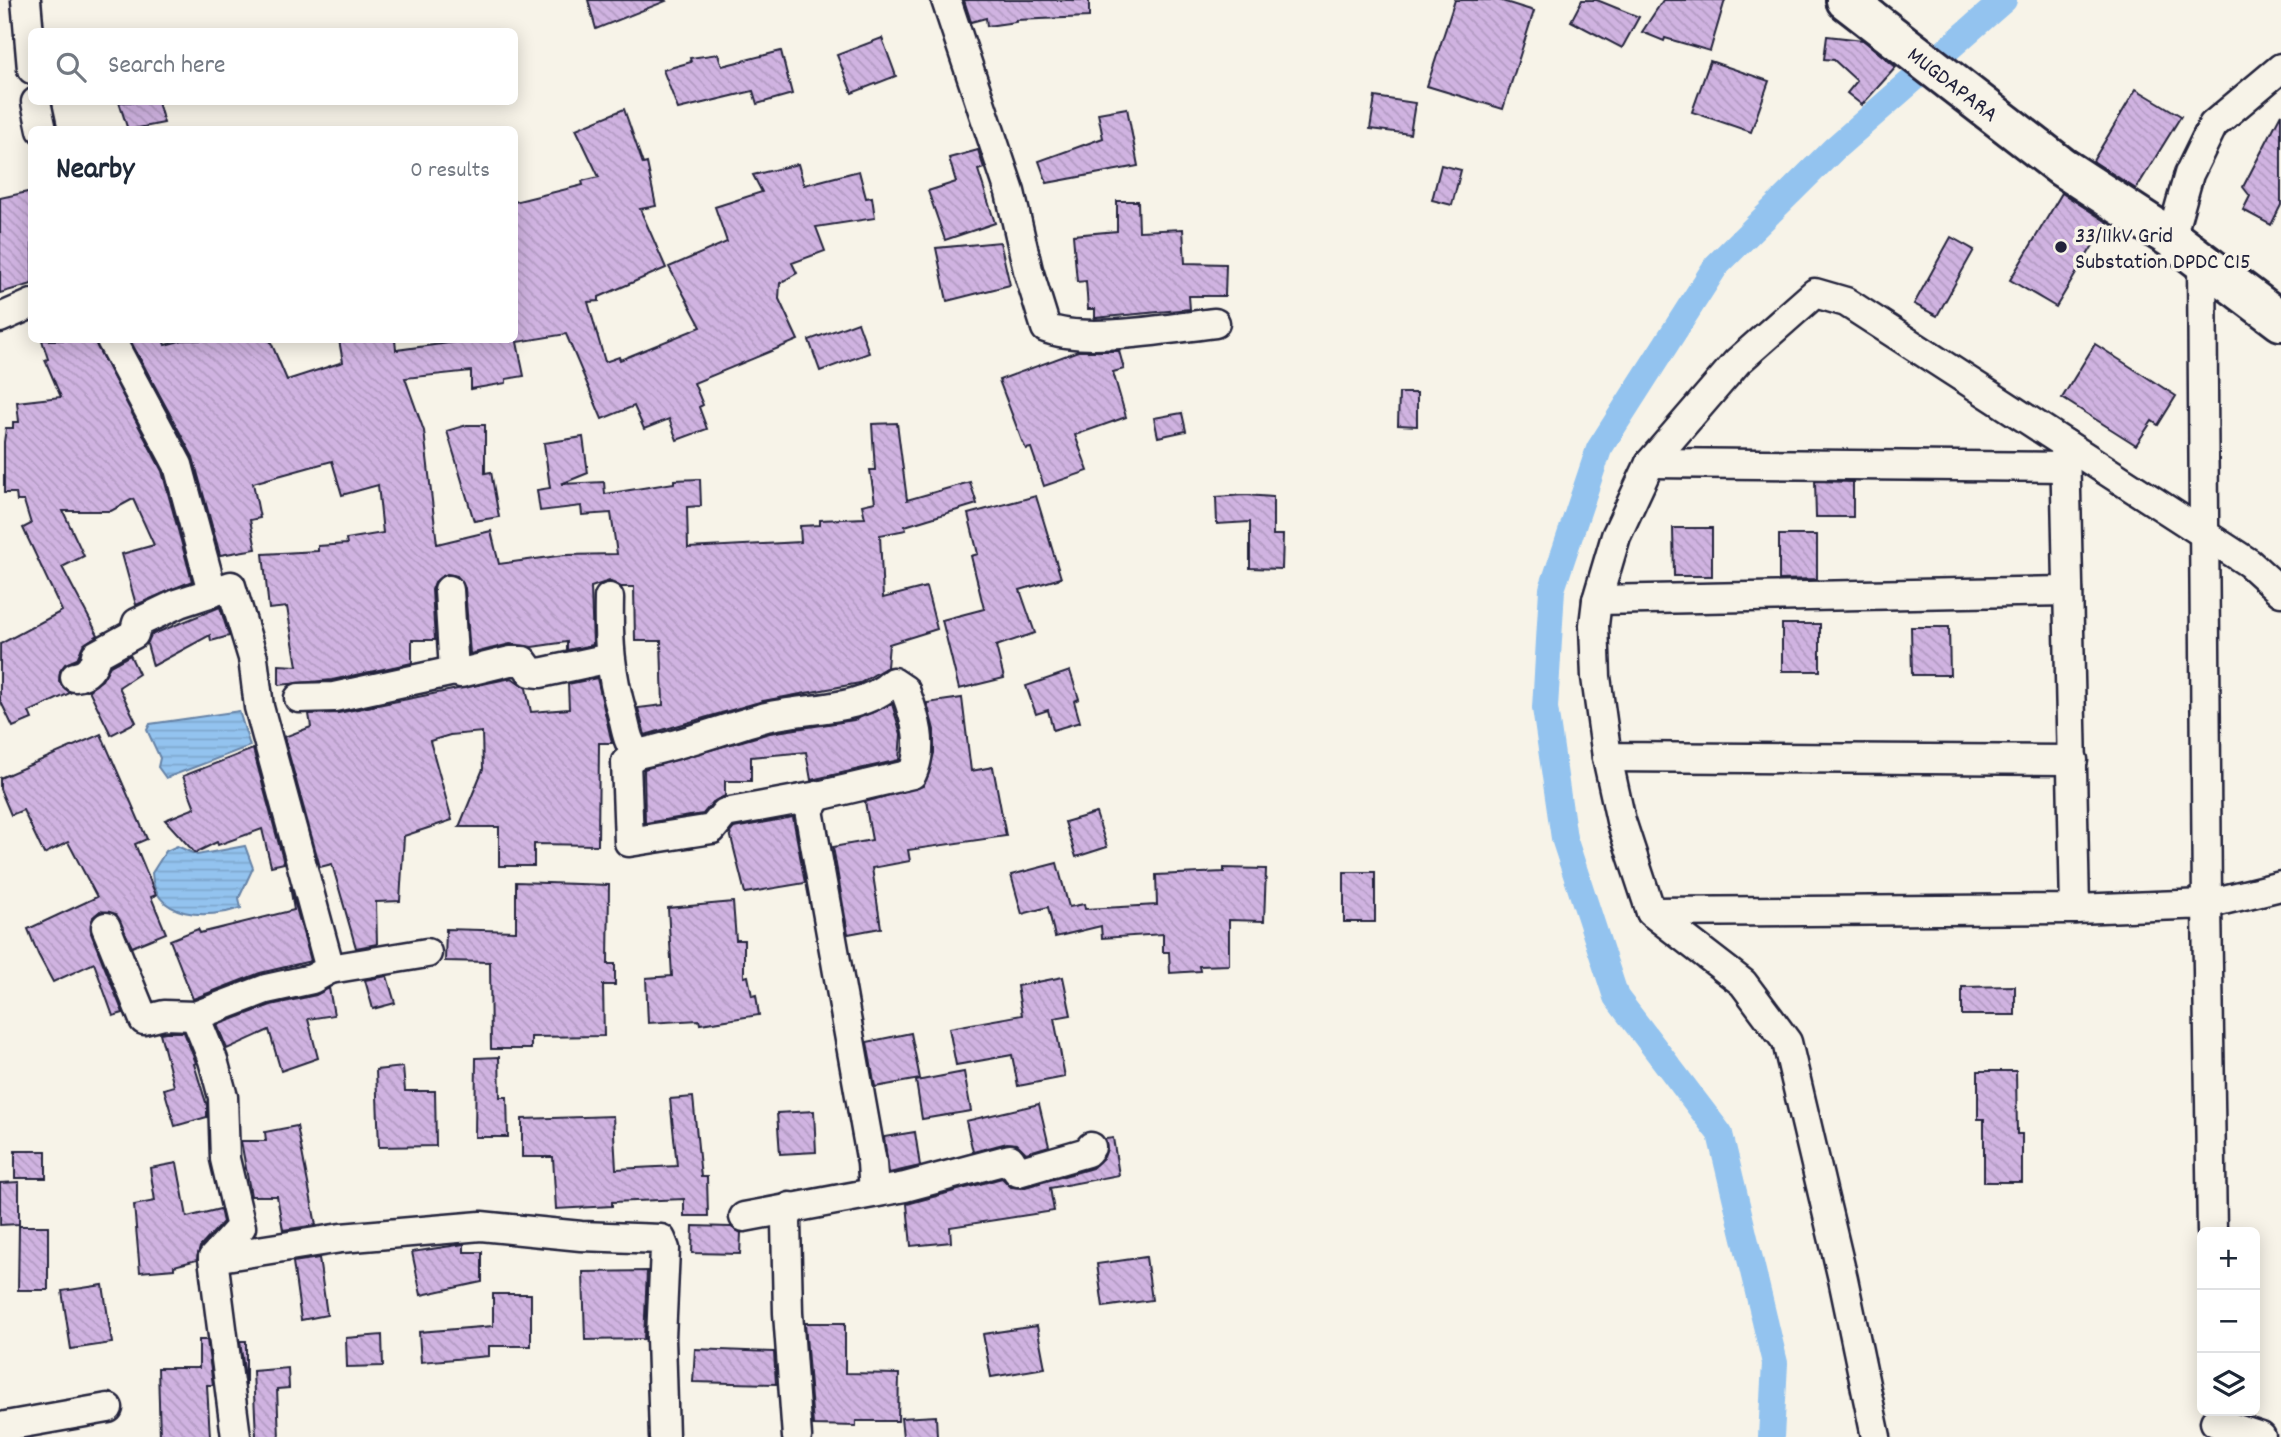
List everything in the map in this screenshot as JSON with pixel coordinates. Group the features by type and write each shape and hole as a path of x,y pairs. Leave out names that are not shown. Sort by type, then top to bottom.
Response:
{"street":[{"path":"26,0 28,28"},
{"path":"946,0 1006,180 1028,270 1046,328 1057,332 1118,334 1215,323"},
{"name":"MUGDAPARA","path":"1846,0 2062,167 2171,238 2281,321"},
{"path":"2171,238 2189,174 2213,125 2281,68"},
{"path":"37,105 41,126"},
{"path":"2202,261 2202,534 2212,1227"},
{"path":"1876,1437 1843,1279 1787,1042 1743,983 1651,912 1621,821 1607,757 1596,677 1597,600 1616,536 1650,463 1737,362 1815,293 1846,302 2065,455 2249,563 2281,592"},
{"path":"0,318 28,306"},
{"path":"113,343 178,465 212,591"},
{"path":"1650,463 2065,455"},
{"path":"2065,455 2075,909"},
{"path":"75,677 81,676 94,666 96,655 134,634 137,623 212,591 231,586 250,646 258,707 330,969"},
{"path":"449,590 454,671"},
{"path":"1597,600 2068,591"},
{"path":"609,598 607,638 610,658 629,744 637,754"},
{"path":"299,698 334,697 510,661 523,661 531,672 540,673 610,658"},
{"path":"893,682 905,690 918,740 918,761 912,774 818,796 724,813 712,829 629,842 626,762 637,754 681,745 769,716 859,699 884,691 893,682"},
{"path":"1607,757 2073,760"},
{"path":"818,796 809,810 872,1163 874,1192"},
{"path":"1651,912 2075,909 2207,904 2281,886"},
{"path":"106,927 144,1020 164,1014 195,1016 266,989 312,979 330,969 428,953"},
{"path":"195,1016 213,1060 223,1097 225,1159 241,1227 213,1258 236,1437"},
{"path":"744,1217 874,1192 1010,1159 1018,1172 1087,1152 1091,1147"},
{"path":"789,1207 786,1221 788,1313 797,1437"},
{"path":"213,1258 341,1238 481,1226 581,1236 661,1239 665,1249 661,1338 664,1437"},
{"path":"0,1427 108,1408"},
{"path":"2215,1423 2261,1437"}],"water":[{"path":"239,711 250,746 166,778 158,767 160,758 147,730 150,724"},
{"path":"177,846 197,855 245,846 253,868 239,898 241,908 228,912 199,914 172,908 162,900 155,888 152,873 166,851"}],"building":[{"path":"588,0 665,0 666,1 596,29"},
{"path":"964,0 1089,0 1089,17 1016,20 987,26 986,18 971,22"},
{"path":"1455,0 1499,0 1534,11 1503,109 1427,86"},
{"path":"1582,0 1597,0 1639,17 1622,48 1571,21"},
{"path":"1663,0 1725,0 1710,51 1665,38 1664,41 1642,32"},
{"path":"1827,36 1863,40 1896,67 1862,105 1847,93 1857,81 1834,60 1824,59"},
{"path":"882,38 896,76 852,93 837,55"},
{"path":"781,51 792,94 757,104 753,91 678,109 663,70 691,62 690,58 718,54 722,66"},
{"path":"1710,61 1769,81 1751,132 1692,112"},
{"path":"2136,89 2181,116 2136,189 2093,161"},
{"path":"1375,97 1415,103 1410,134 1370,129"},
{"path":"120,105 159,105 164,123 127,126"},
{"path":"1127,108 1138,166 1047,183 1039,161 1103,138 1098,113"},
{"path":"624,109 643,164 647,163 656,206 640,209 666,268 599,297 599,301 588,302 605,362 619,357 620,360 701,327 669,267 727,242 715,207 762,192 753,175 798,164 804,185 859,171 866,198 872,197 875,218 816,227 825,251 792,263 797,273 780,283 779,299 798,340 694,383 703,405 699,407 707,429 677,440 669,419 644,429 634,406 602,419 566,334 518,342 518,201 583,185 582,181 599,177 576,129"},
{"path":"2281,114 2281,205 2271,225 2243,210 2250,196 2243,187"},
{"path":"978,150 984,168 978,170 995,223 945,240 928,191 956,182 949,158"},
{"path":"1441,165 1461,170 1452,205 1432,200"},
{"path":"28,192 28,285 0,293 0,198"},
{"name":"33/11kV Grid Substation DPDC C15","path":"2062,193 2107,222 2056,307 2010,280"},
{"path":"1117,201 1138,201 1139,231 1183,229 1185,263 1226,264 1225,296 1189,296 1190,309 1095,318 1095,309 1088,309 1086,281 1077,282 1073,235 1117,231"},
{"path":"1951,237 1974,250 1937,316 1914,304"},
{"path":"1000,242 1010,285 947,301 936,248"},
{"path":"858,322 869,353 820,371 809,340"},
{"path":"43,343 96,343 162,471 192,581 136,605 122,554 154,545 133,499 111,511 63,511 84,556 62,567 98,635 83,645 77,659 65,664 60,671 59,681 70,693 29,712 32,719 13,727 0,700 0,644 62,611 23,528 31,524 24,501 17,501 16,493 4,493 6,428 13,428 13,422 19,422 17,402 61,397 45,360 48,359"},
{"path":"132,343 271,343 287,380 343,362 340,343 395,343 396,350 448,343 517,343 524,376 506,379 506,383 471,389 471,371 405,378 424,431 437,544 491,531 499,564 565,555 617,554 611,513 582,515 581,506 540,511 537,490 550,488 544,443 583,437 588,473 561,484 604,482 605,494 674,483 674,480 700,479 701,506 687,507 688,548 801,542 800,526 820,525 820,520 865,518 862,505 875,502 870,470 875,470 872,424 897,423 907,500 970,482 977,504 905,526 906,530 880,535 883,598 926,587 937,629 889,644 887,667 860,683 763,701 645,735 638,708 663,705 661,641 635,641 634,587 621,587 609,581 591,587 593,645 567,650 567,642 532,647 510,644 470,654 465,588 457,576 447,574 435,582 432,590 435,640 412,640 412,663 332,680 279,685 279,665 297,666 287,607 269,609 263,554 318,551 318,546 347,544 346,539 383,533 378,485 342,495 332,461 253,483 260,518 250,520 256,549 220,555 193,457"},
{"path":"2095,344 2176,396 2158,425 2152,421 2136,445 2062,398"},
{"path":"1078,351 1119,351 1124,369 1113,372 1126,417 1075,435 1088,471 1044,486 1031,448 1026,449 1022,441 999,380"},
{"path":"1399,393 1417,393 1417,426 1398,425"},
{"path":"1182,413 1186,431 1158,437 1154,418"},
{"path":"467,425 485,425 485,473 491,472 499,517 474,521 447,431"},
{"path":"1815,481 1853,482 1853,517 1816,517"},
{"path":"1036,496 1061,578 1020,590 1035,633 996,646 1004,678 959,689 942,620 984,609 971,556 978,554 968,514"},
{"path":"1216,497 1273,497 1273,535 1283,535 1282,569 1250,568 1250,522 1217,524"},
{"path":"1673,528 1712,528 1712,576 1674,576"},
{"path":"1779,535 1817,535 1817,579 1779,580"},
{"path":"220,607 229,636 211,641 210,635 153,666 147,644 151,635"},
{"path":"1782,624 1820,624 1820,671 1782,671"},
{"path":"1911,627 1949,627 1950,675 1912,675"},
{"path":"130,655 139,674 119,687 136,722 111,735 89,690 102,680 110,666"},
{"path":"1070,671 1079,699 1074,701 1080,722 1053,730 1048,710 1036,714 1026,686"},
{"path":"512,678 526,688 531,712 569,709 568,684 597,678 612,743 599,743 598,845 534,844 534,866 499,866 499,827 459,827 483,769 482,732 450,735 430,741 452,820 404,836 400,901 376,902 377,944 356,948 332,864 320,867 284,737 311,727 309,714 338,713"},
{"path":"962,698 971,771 993,767 1006,836 908,850 910,861 872,868 881,928 848,934 833,847 872,840 865,802 923,786 934,753 934,730 927,703"},
{"path":"892,704 901,734 899,760 811,780 806,752 751,757 751,781 725,781 725,796 713,802 703,814 645,823 644,769 770,733 854,720"},
{"path":"101,734 147,839 135,844 156,895 151,897 166,933 132,947 116,914 100,911 93,917 91,933 123,1013 113,1016 94,963 53,982 38,954 28,929 97,897 68,842 44,854 23,810 11,815 0,789 0,778"},
{"path":"253,749 284,863 271,866 262,829 218,845 217,842 195,853 165,820 195,808 183,776"},
{"path":"1096,813 1107,847 1076,857 1065,822"},
{"path":"793,817 805,883 745,893 730,833 734,828"},
{"path":"1057,863 1069,907 1084,904 1085,909 1157,905 1156,875 1224,872 1224,868 1266,869 1264,921 1229,920 1229,965 1199,966 1200,971 1170,973 1169,952 1163,952 1163,934 1102,938 1101,926 1055,937 1048,907 1022,914 1011,875"},
{"path":"1344,872 1375,872 1375,922 1344,922"},
{"path":"516,882 609,885 608,964 615,964 615,985 603,985 604,1036 531,1037 531,1049 491,1049 490,962 445,961 446,929 516,931"},
{"path":"290,886 311,961 260,973 193,999 170,940 198,929 200,933 294,910"},
{"path":"733,902 736,940 744,940 744,977 748,976 752,996 756,995 759,1015 700,1024 699,1020 648,1023 646,978 672,976 668,908"},
{"path":"387,976 395,1003 373,1009 365,980"},
{"path":"1063,977 1071,1015 1054,1018 1065,1077 1018,1086 1012,1055 956,1065 949,1028 1022,1015 1017,986"},
{"path":"2015,986 2015,1015 1962,1015 1962,987"},
{"path":"329,988 334,1015 308,1019 318,1058 281,1071 269,1030 227,1049 217,1025 271,1005 316,995"},
{"path":"184,1032 196,1063 194,1064 207,1106 207,1117 175,1126 164,1089 174,1086 160,1033"},
{"path":"911,1033 920,1079 875,1087 867,1042"},
{"path":"499,1057 500,1097 507,1097 508,1137 475,1137 476,1058"},
{"path":"403,1067 405,1091 435,1091 436,1146 379,1147 376,1070"},
{"path":"1978,1071 2016,1071 2017,1134 2022,1134 2022,1182 1984,1182 1984,1119 1978,1119"},
{"path":"964,1072 971,1111 922,1119 916,1081"},
{"path":"693,1097 701,1177 707,1177 708,1216 684,1216 684,1199 612,1202 612,1206 556,1209 553,1157 522,1157 522,1119 613,1116 616,1169 677,1166 670,1099"},
{"path":"1039,1104 1049,1146 1026,1153 1017,1144 1007,1143 973,1152 966,1121"},
{"path":"814,1111 816,1152 780,1154 777,1113"},
{"path":"297,1126 316,1225 283,1230 277,1196 251,1196 241,1141 266,1141 265,1132"},
{"path":"915,1132 920,1166 889,1173 884,1137"},
{"path":"1113,1138 1119,1175 1050,1188 1054,1211 950,1227 951,1242 911,1246 907,1204 1002,1178 1011,1187 1022,1188 1092,1168 1104,1157 1107,1149 1105,1139"},
{"path":"15,1151 46,1151 46,1178 15,1178"},
{"path":"177,1163 187,1217 220,1209 223,1222 200,1247 197,1260 174,1266 174,1269 140,1272 134,1205 155,1201 150,1168"},
{"path":"19,1182 19,1224 0,1225 0,1183"},
{"path":"19,1226 48,1226 48,1290 18,1290"},
{"path":"693,1226 731,1227 741,1233 740,1254 692,1253"},
{"path":"464,1244 464,1252 482,1252 482,1282 421,1295 412,1252"},
{"path":"1146,1257 1152,1300 1103,1307 1097,1264"},
{"path":"319,1258 327,1315 301,1320 293,1262"},
{"path":"647,1271 644,1339 585,1340 583,1272"},
{"path":"103,1285 112,1343 71,1349 62,1291"},
{"path":"493,1294 531,1294 531,1346 489,1346 489,1356 421,1362 419,1332 493,1326"},
{"path":"805,1323 845,1323 845,1373 899,1374 898,1421 856,1421 856,1426 813,1425"},
{"path":"1037,1326 1045,1368 991,1377 983,1334"},
{"path":"382,1335 383,1366 347,1367 346,1338"},
{"path":"199,1340 207,1340 213,1385 207,1385 210,1437 160,1437 158,1368 199,1368"},
{"path":"240,1341 246,1341 246,1385"},
{"path":"695,1349 774,1352 776,1384 693,1382"},
{"path":"288,1368 289,1388 277,1389 279,1437 256,1437 253,1371"},
{"path":"936,1416 937,1437 903,1437 901,1418"}],"waterway":[{"path":"1771,1437 1775,1363 1720,1134 1616,997 1564,838 1545,708 1552,589 1599,449 1716,266 1834,149 2004,0"}],"place":[{"name":"33/11kV Grid Substation DPDC C15","path":"2061,247"}]}
